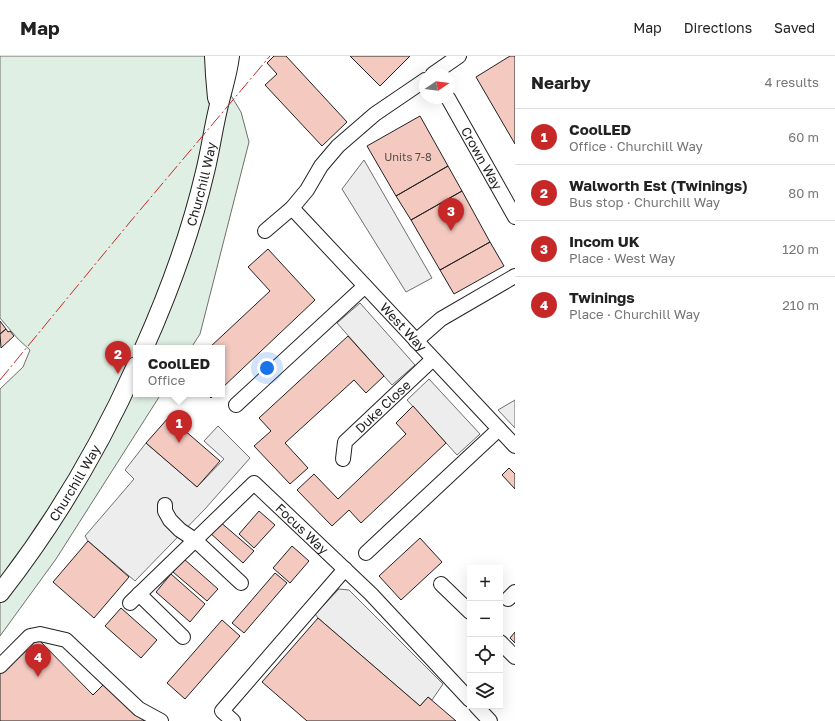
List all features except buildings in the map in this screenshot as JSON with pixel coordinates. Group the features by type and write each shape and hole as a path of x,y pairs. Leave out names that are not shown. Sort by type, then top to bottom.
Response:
{"main road":[{"name":"Churchill Way","path":"214,56 214,75 218,108"},
{"name":"Churchill Way","path":"145,345 163,303 195,210 205,172 218,108 228,75 230,56"},
{"name":"Churchill Way","path":"0,593 14,575 70,491 108,424 133,372"}],"street":[{"path":"442,68 460,56"},
{"path":"265,231 292,208 307,190 318,162 375,114 419,84"},
{"name":"Crown Way","path":"451,104 515,218"},
{"name":"West Way","path":"292,208 515,446"},
{"path":"416,342 441,319 515,276"},
{"path":"236,405 340,305 365,286"},
{"name":"Duke Close","path":"343,459 345,442 433,359"},
{"path":"366,553 499,429"},
{"name":"Focus Way","path":"183,637 134,599 254,483 371,594 467,697"},
{"path":"165,505 165,511 170,520 180,530 195,540 241,582"},
{"path":"233,721 222,711 345,569"},
{"path":"441,584 467,609"},
{"path":"0,666 30,636 40,634 66,640 139,709 161,721"},
{"path":"503,645 515,657"},
{"path":"479,709 490,721"}],"green space":[{"path":"0,56 207,56 241,112 249,142 200,334 193,345 133,345 133,397 159,397 56,559 0,636 0,389 23,367 30,350 18,339 0,318"}],"shaded area":[{"path":"364,160 432,278 406,292 342,189"},
{"path":"360,303 415,365 392,385 337,323"},
{"path":"429,379 480,434 457,455 407,400"},
{"path":"515,400 515,428 498,410"},
{"path":"218,426 250,458 205,509 135,581 88,541 85,536 134,479 125,470 146,443 197,487 224,459 204,441"},
{"path":"339,589 349,590 443,684 432,700 428,697 420,706 318,618 315,614"}],"power":[{"path":"0,380 130,222 270,56"}],"place":[{"name":"Incom UK","path":"451,231"},
{"name":"Walworth Est (Twinings)","path":"118,374"},
{"name":"CoolLED","path":"179,443"},
{"name":"Twinings","path":"38,677"}]}
